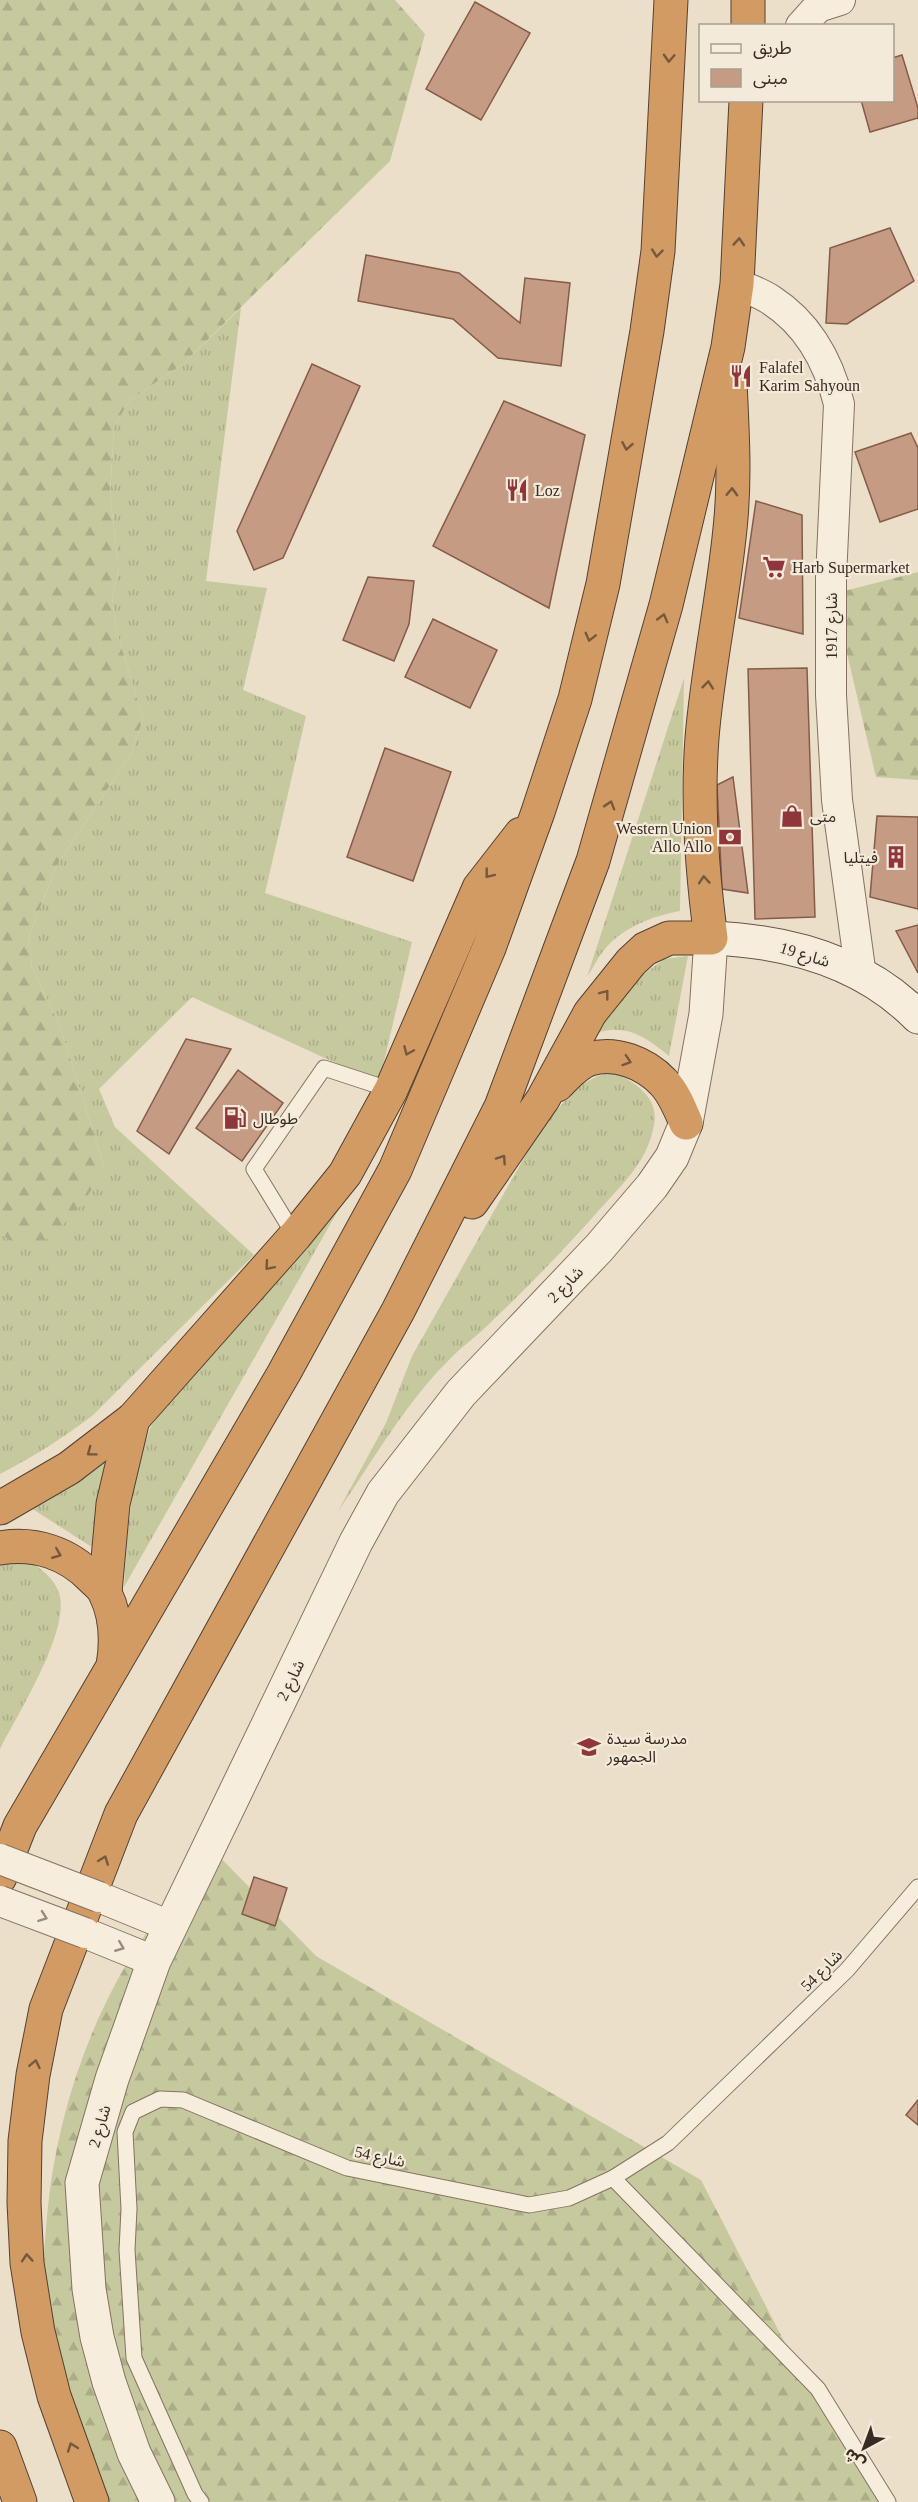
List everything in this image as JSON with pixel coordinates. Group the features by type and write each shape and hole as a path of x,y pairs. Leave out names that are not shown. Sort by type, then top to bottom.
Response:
{"highway":[{"path":"0,1877 20,1826 284,1373 395,1170 489,948 538,812 575,699 603,584 647,331 658,251 672,0"},
{"path":"748,0 748,24"},
{"path":"92,2502 54,2397 38,2332 27,2264 24,2203 25,2140 33,2075 46,2009 121,1814 398,1311 501,1107 593,861 666,605 728,347 737,284 746,102"},
{"path":"398,1311 543,1099 590,1013 631,962 645,949 669,938 711,938 701,839 702,740 712,648 731,518 734,447 728,347"},
{"path":"0,1508 69,1468 133,1419 295,1236 345,1174 391,1090 479,888 538,812"},
{"path":"543,1099 571,1071 588,1059 625,1058 648,1070 664,1082 676,1100 686,1123"},
{"path":"112,1667 116,1647 115,1627 105,1592 113,1504 133,1419"},
{"path":"0,1548 15,1546 53,1552 70,1560 105,1592"},
{"path":"0,2448 20,2502"}],"street":[{"name":"شارع 1917","path":"737,284 770,299 790,315 806,333 822,354 833,380 839,404 831,578 831,695 837,801 861,976"},
{"name":"شارع 19","path":"711,938 747,939 825,957 904,1003 918,1017"},
{"name":"شارع 2","path":"159,2502 134,2453 109,2382 97,2337 89,2289 82,2183 112,2079 154,1961 170,1926 351,1553 383,1493 462,1393 599,1248 652,1186 672,1157 686,1123 706,1014 711,938"},
{"path":"0,1858 170,1926"},
{"path":"0,1901 154,1961"}],"lane":[{"path":"295,1236 254,1169 324,1068 391,1090"},
{"name":"شارع 54","path":"201,2502 195,2494 134,2358 127,2250 129,2209 125,2132 133,2112 160,2099 183,2100 347,2168 529,2205 569,2198 613,2178 668,2143 848,1970 918,1887"},
{"path":"613,2178 818,2389 888,2502"}],"green space":[{"path":"0,0 395,0 425,34 390,161 183,364 130,400 114,427 110,496 119,568 112,598 117,632 143,719 131,754 57,865 29,936 32,968 60,1026 104,1166 91,1191 77,1210 40,1245 10,1241 0,1233"},
{"path":"241,308 206,581 267,588 243,690 306,716 265,893 412,942 379,1083 192,997 99,1089 115,1127 254,1255 92,1416 48,1447 0,1474 0,1233 10,1241 104,1166 60,1026 32,968 29,936 57,865 131,754 143,719 117,632 112,598 119,568 110,496 114,427 130,400 183,364"},
{"path":"918,572 918,780 876,777 833,594"},
{"path":"684,678 680,911 649,919 621,934 602,952 587,977"},
{"path":"688,956 669,1056 653,1043 627,1031 608,1030 597,1033 632,983 664,959"},
{"path":"615,1072 640,1088 651,1101 654,1109 655,1119 650,1142 639,1163 617,1191 546,1268 434,1376 404,1413 337,1513 386,1423 412,1356 541,1128 578,1086 598,1076"},
{"path":"397,1107 124,1587 134,1485 151,1426"},
{"path":"105,1462 95,1549 31,1508"},
{"path":"20,1557 47,1574 58,1590 61,1606 51,1647 0,1749 0,1561"},
{"path":"212,1849 316,1956 701,2180 788,2349 830,2424 880,2502 87,2502 48,2326 43,2291 47,2216 58,2142 78,2069 107,2000 153,1924"}],"building":[{"path":"475,2 530,33 481,120 426,89"},
{"path":"902,55 918,108 918,118 870,132 862,102 894,102 894,57"},
{"path":"890,228 914,281 847,324 826,323 830,248"},
{"path":"366,255 459,273 520,323 525,278 570,283 561,366 498,358 453,319 358,301"},
{"path":"312,364 360,386 283,558 254,570 237,531"},
{"name":"Loz","path":"504,401 585,435 549,608 433,546"},
{"path":"911,433 918,448 918,509 880,522 855,452"},
{"name":"Harb Supermarket","path":"756,501 802,515 803,634 739,618"},
{"path":"368,577 414,581 409,624 394,661 343,640"},
{"path":"433,619 497,650 470,708 405,677"},
{"path":"807,668 815,917 755,919 748,669"},
{"path":"385,748 451,772 413,881 347,857"},
{"name":"Western Union Allo Allo","path":"733,777 748,893 722,889 717,785"},
{"name":"فيتليا","path":"877,816 918,817 918,909 870,897"},
{"path":"918,925 918,973 896,931"},
{"path":"186,1039 231,1049 169,1154 137,1131"},
{"path":"238,1070 283,1103 242,1161 196,1128"},
{"path":"254,1877 287,1888 275,1926 242,1914"},
{"path":"918,2100 918,2125 906,2115"}],"place":[{"name":"Falafel Karim Sahyoun","path":"741,376"},
{"name":"Loz","path":"517,490"},
{"name":"Harb Supermarket","path":"774,567"},
{"name":"متى","path":"792,816"},
{"name":"Western Union Allo Allo","path":"730,837"},
{"name":"فيتليا","path":"896,857"},
{"name":"طوطال","path":"235,1118"},
{"name":"مدرسة سيدة الجمهور","path":"589,1747"}]}
